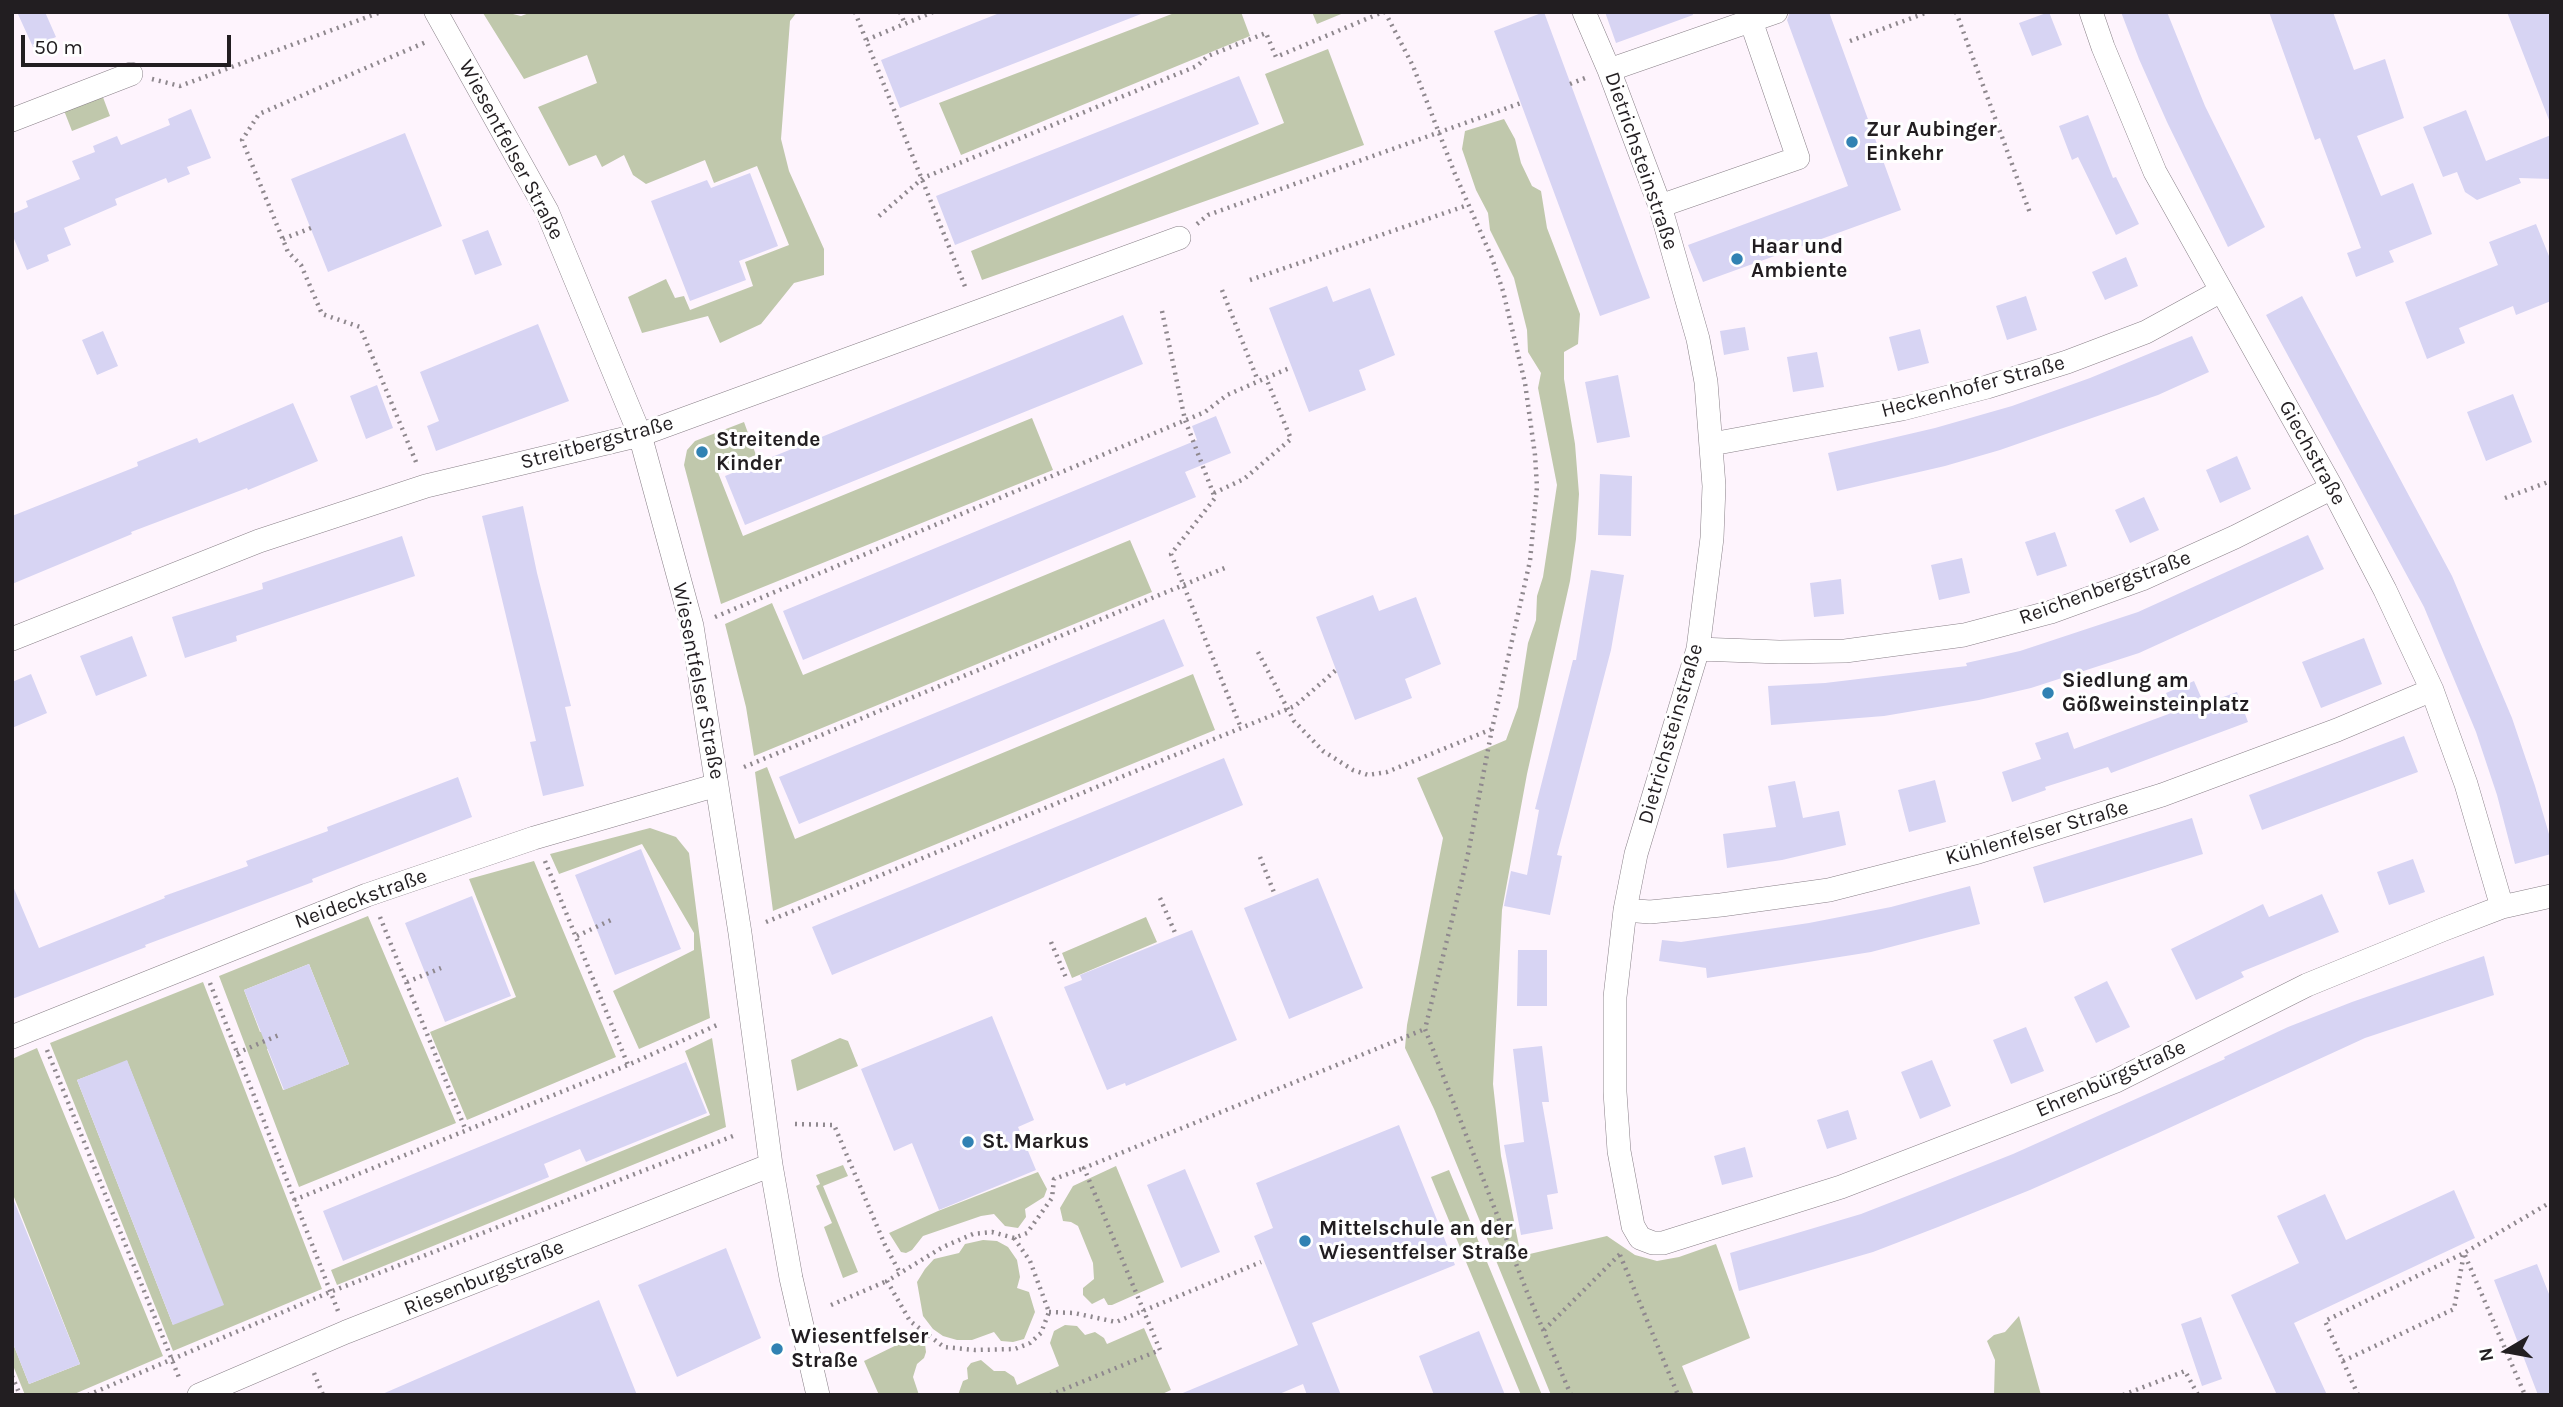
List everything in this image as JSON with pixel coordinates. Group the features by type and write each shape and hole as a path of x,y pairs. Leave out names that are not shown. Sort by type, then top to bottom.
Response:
{"street":[{"name":"Wiesentfelser Straße","path":"436,12 547,211 640,435 692,626 771,1165 791,1278 818,1395"},
{"name":"Dietrichsteinstraße","path":"1584,12 1609,70 1660,206 1698,339 1706,382 1714,486 1712,538 1698,649 1636,855 1625,910 1615,997 1615,1093 1623,1178 1637,1233"},
{"path":"1609,70 1776,12"},
{"name":"Giechstraße","path":"2091,12 2155,172 2332,488 2385,590 2432,690 2466,784 2502,906"},
{"path":"1660,206 1798,159 1751,20"},
{"path":"12,120 131,74"},
{"name":"Streitbergstraße","path":"12,639 258,541 426,486 640,435 1179,238"},
{"name":"Heckenhofer Straße","path":"1712,444 1902,409 1987,387 2067,362 2146,332 2221,291"},
{"name":"Reichenbergstraße","path":"1698,649 1845,651 1964,635 2051,612 2142,579 2332,488"},
{"name":"Kühlenfelser Straße","path":"1625,910 1650,912 1829,890 1978,852 2162,795 2337,730 2432,690"},
{"name":"Neideckstraße","path":"12,1037 367,895 534,838 717,785"},
{"name":"Ehrenbürgstraße","path":"1637,1233 1645,1241 1663,1243 1841,1187 2116,1081 2307,985 2502,906 2551,896"},
{"name":"Riesenburgstraße","path":"190,1389 346,1332 771,1165"}],"path":[{"path":"131,74 180,86 381,12"},
{"path":"855,12 975,313"},
{"path":"900,12 905,24"},
{"path":"866,40 933,12"},
{"path":"879,216 923,178 1197,66 1208,56 1266,33 1276,57 1384,12 1413,66 1503,291 1525,383 1536,465 1535,521 1530,561 1492,729 1467,859 1425,1029 1527,1292 1571,1395"},
{"path":"1850,41 1928,12"},
{"path":"1956,12 2030,213"},
{"path":"426,486 360,327 322,314 301,265 288,252 242,140 258,114 448,32"},
{"path":"1570,84 1582,80"},
{"path":"1224,209 1521,103"},
{"path":"1250,280 1468,205"},
{"path":"283,239 311,228"},
{"path":"1222,290 1258,380"},
{"path":"1162,311 1185,420 1214,492 1213,502 1171,554 1241,728"},
{"path":"715,617 1205,412 1227,395 1292,367"},
{"path":"1214,492 1244,479 1291,439 1266,378"},
{"path":"2505,498 2551,481"},
{"path":"744,767 1227,567"},
{"path":"1258,652 1286,709 1301,729 1323,751 1353,770 1368,775 1387,772 1492,729"},
{"path":"766,922 1295,706 1336,670"},
{"path":"534,838 577,936 628,1065"},
{"path":"1260,857 1275,895"},
{"path":"1160,898 1176,935"},
{"path":"377,908 466,1131"},
{"path":"577,936 611,920"},
{"path":"1051,942 1067,980"},
{"path":"407,982 441,968"},
{"path":"207,975 346,1332"},
{"path":"294,1200 628,1065 717,1025"},
{"path":"831,1305 887,1281 943,1247 973,1234 992,1232 1014,1238 1027,1233 1052,1198 1054,1179 1425,1029"},
{"path":"237,1053 279,1035"},
{"path":"48,1053 172,1359 190,1389"},
{"path":"795,1124 834,1125 885,1245 900,1273"},
{"path":"88,1395 330,1292 733,1136"},
{"path":"1050,1395 1160,1350 1084,1168"},
{"path":"2358,1395 2325,1321 2464,1253 2551,1202"},
{"path":"1544,1330 1620,1255 1637,1233"},
{"path":"887,1281 910,1321 944,1346 975,1350 1015,1349 1030,1343 1041,1333 1049,1312 1030,1261 1014,1238"},
{"path":"2343,1362 2454,1309 2464,1253"},
{"path":"2464,1253 2525,1395"},
{"path":"1620,1255 1678,1395"},
{"path":"1049,1312 1074,1312 1115,1322 1261,1262"},
{"path":"2123,1395 2185,1371 2198,1395"},
{"path":"12,1376 20,1395"}],"green space":[{"path":"505,12 521,16 532,12 797,12 790,21 781,139 789,171 824,249 824,275 794,283 761,324 720,343 708,316 642,333 628,297 666,279 675,298 684,296 690,310 753,286 745,262 789,245 757,166 714,183 705,160 646,184 633,175 624,155 602,167 596,155 569,166 538,107 597,83 587,55 524,79 483,13"},
{"path":"1177,12 1241,12 1250,36 961,155 939,103"},
{"path":"1312,12 1346,12 1317,24"},
{"path":"1328,49 1364,145 982,280 971,251 1284,123 1265,74"},
{"path":"101,92 110,116 72,131 63,108"},
{"path":"1504,119 1515,139 1521,163 1532,186 1541,191 1547,228 1580,314 1578,344 1564,352 1564,379 1575,444 1579,494 1576,539 1570,581 1527,774 1502,910 1493,1084 1501,1156 1521,1256 1607,1236 1635,1255 1657,1261 1679,1257 1716,1244 1750,1338 1682,1366 1694,1395 1551,1395 1434,1109 1405,1048 1407,1025 1443,838 1417,778 1506,740 1518,707 1528,643 1536,620 1537,596 1543,577 1557,485 1538,388 1541,373 1528,352 1527,330 1514,278 1490,230 1488,213 1476,190 1462,149 1465,131"},
{"path":"1032,418 1053,470 721,604 684,465 687,450 695,441 744,422 756,455 717,470 743,536"},
{"path":"1130,540 1152,592 754,756 746,707 725,624 772,603 803,675"},
{"path":"1193,674 1215,730 773,911 755,772 767,767 795,839"},
{"path":"650,828 676,837 689,853 710,1018 639,1049 613,991 694,950 694,933 642,844 559,874 550,854"},
{"path":"534,861 616,1057 467,1120 430,1032 516,997 469,879"},
{"path":"368,916 456,1123 299,1187 219,976","holes":["309,964 349,1064 283,1090 267,1049 282,1042 276,1027 260,1032 244,990"]},
{"path":"1146,917 1157,942 1072,978 1062,953"},
{"path":"203,982 322,1289 173,1351 50,1043","holes":["127,1061 202,1250 173,1325 77,1080"]},
{"path":"712,1038 726,1127 337,1285 331,1270 710,1115 685,1051"},
{"path":"840,1038 848,1041 858,1066 797,1091 791,1060"},
{"path":"37,1048 163,1356 72,1395 25,1395 12,1363 12,1341 29,1384 80,1364 12,1192 12,1059"},
{"path":"843,1165 848,1176 823,1186 858,1272 843,1278 824,1227 832,1223 816,1186 820,1184 816,1175"},
{"path":"1116,1166 1164,1282 1112,1305 1108,1305 1104,1298 1092,1304 1083,1295 1083,1288 1094,1279 1093,1263 1078,1226 1063,1221 1060,1208 1073,1186"},
{"path":"1449,1170 1542,1395 1521,1395 1431,1177"},
{"path":"1038,1172 1047,1189 1044,1197 1025,1209 1026,1217 1018,1228 1005,1226 994,1214 981,1216 923,1236 912,1250 906,1253 901,1252 889,1233 938,1211"},
{"path":"983,1240 997,1241 1008,1247 1017,1260 1020,1277 1017,1288 1029,1292 1035,1312 1024,1339 1001,1341 994,1332 972,1340 957,1340 943,1336 933,1329 923,1316 917,1282 925,1269 934,1259 959,1253 965,1244"},
{"path":"2019,1316 2041,1395 1994,1395 1995,1360 1987,1341 1994,1335 2005,1332"},
{"path":"1065,1325 1077,1326 1085,1335 1095,1332 1104,1338 1107,1344 1144,1328 1171,1390 1160,1395 958,1395 963,1381 968,1379 967,1368 971,1363 981,1360 994,1371 1005,1371 1014,1377 1017,1385 1059,1366 1050,1343 1054,1331"},
{"path":"918,1339 925,1344 926,1352 917,1364 913,1377 919,1395 879,1395 864,1361 907,1340"}],"building":[{"path":"17,12 45,12 56,37 33,47"},
{"path":"1002,12 1141,14 900,108 881,60"},
{"path":"1544,12 1650,298 1600,316 1494,31"},
{"path":"1605,12 1692,12 1693,15 1616,43"},
{"path":"1790,12 1829,12 1901,210 1703,282 1688,245 1848,186 1787,20"},
{"path":"2049,12 2062,45 2032,56 2019,23"},
{"path":"2121,12 2167,12 2205,106 2265,227 2228,247 2167,122"},
{"path":"2269,12 2333,12 2354,70 2385,59 2404,118 2357,136 2381,196 2413,183 2432,234 2389,251 2394,262 2356,277 2347,253 2361,248 2320,138 2315,140"},
{"path":"2507,12 2551,12 2551,120 2549,120"},
{"path":"1239,76 1259,124 955,245 936,196"},
{"path":"191,109 211,158 187,167 190,174 168,183 166,178 115,199 117,205 64,228 71,245 47,255 49,261 27,270 12,234 12,214 28,207 26,201 80,179 72,161 95,152 93,146 117,136 121,145 170,125 168,119"},
{"path":"2466,110 2486,161 2551,135 2551,179 2519,178 2521,183 2477,200 2465,192 2457,172 2443,177 2423,127"},
{"path":"2088,115 2113,178 2116,177 2139,224 2116,235 2078,157 2072,160 2059,126"},
{"path":"405,133 442,226 328,272 291,179"},
{"path":"750,173 778,246 739,261 746,280 690,301 651,201 707,180 711,188"},
{"path":"2536,224 2551,261 2551,301 2516,315 2513,306 2459,328 2465,343 2427,359 2405,302 2498,265 2489,242"},
{"path":"488,230 502,265 475,275 462,240"},
{"path":"2126,257 2138,286 2105,300 2092,272"},
{"path":"1327,286 1333,302 1370,288 1395,355 1359,370 1366,390 1309,412 1269,308"},
{"path":"2026,296 2037,330 2007,340 1996,306"},
{"path":"2302,296 2452,576 2512,718 2551,841 2551,854 2515,864 2497,795 2476,732 2424,607 2266,315"},
{"path":"1123,315 1143,364 745,525 725,476"},
{"path":"538,324 569,401 436,451 427,426 439,421 420,372"},
{"path":"1745,327 1749,350 1724,355 1720,331"},
{"path":"1920,329 1929,363 1898,371 1889,337"},
{"path":"103,331 118,366 97,375 82,340"},
{"path":"2192,336 2209,372 2158,395 2000,450 1945,466 1837,491 1828,453 1935,428 2012,406 2090,378"},
{"path":"1817,352 1824,387 1793,392 1787,357"},
{"path":"1618,375 1630,437 1597,443 1585,382"},
{"path":"377,385 393,428 366,439 350,396"},
{"path":"2513,394 2532,442 2486,461 2467,412"},
{"path":"293,403 318,461 248,490 247,488 131,532 132,534 12,584 12,516 138,466 137,462 197,438 199,443"},
{"path":"1216,416 1231,453 1185,472 1196,497 803,660 783,611 1197,440 1192,426"},
{"path":"2237,456 2251,489 2220,503 2206,470"},
{"path":"1600,474 1632,476 1631,536 1598,535"},
{"path":"2144,497 2159,530 2130,543 2115,510"},
{"path":"523,506 571,706 565,707 584,786 543,796 530,742 536,741 482,516"},
{"path":"2055,532 2067,566 2037,576 2025,542"},
{"path":"2308,535 2324,569 2139,653 2031,688 1979,700 1884,716 1771,725 1768,686 1825,683 1967,666 1966,663 2020,651 2138,612"},
{"path":"402,536 415,576 236,636 237,641 185,658 172,617 263,589 262,583"},
{"path":"1962,558 1970,593 1939,600 1931,565"},
{"path":"1591,570 1624,575 1611,650 1557,855 1562,856 1550,915 1504,906 1511,871 1527,875 1539,810 1535,809 1573,660 1576,660"},
{"path":"1841,579 1844,614 1814,617 1810,583"},
{"path":"1373,595 1379,611 1416,597 1441,664 1405,679 1412,698 1355,720 1316,617"},
{"path":"1164,619 1184,666 799,824 779,777"},
{"path":"132,636 147,676 96,696 80,656"},
{"path":"2364,638 2382,684 2321,708 2302,662"},
{"path":"31,674 47,713 12,728 12,682"},
{"path":"2194,681 2204,704 2237,692 2248,722 2111,773 2108,767 2045,787 2046,790 2012,802 2002,772 2041,759 2035,743 2068,732 2074,749 2174,712 2166,693"},
{"path":"2404,736 2418,772 2262,830 2249,795"},
{"path":"1224,758 1243,805 832,975 812,927"},
{"path":"458,777 472,817 12,999 12,884 39,948 165,898 164,896 248,866 246,861 328,831 327,827"},
{"path":"1935,780 1946,822 1909,832 1898,790"},
{"path":"1795,781 1803,818 1839,811 1846,845 1782,860 1727,868 1723,834 1776,827 1768,786"},
{"path":"2192,818 2203,854 2044,903 2033,867"},
{"path":"641,849 681,949 615,975 575,875"},
{"path":"2413,859 2425,892 2389,905 2377,872"},
{"path":"1318,878 1363,988 1289,1019 1244,908"},
{"path":"1970,886 1980,924 1871,952 1707,978 1706,968 1659,961 1662,940 1681,942 1809,923 1891,907"},
{"path":"2322,894 2339,932 2241,972 2244,977 2196,1000 2171,949 2263,904 2269,917"},
{"path":"472,896 511,996 445,1022 405,923"},
{"path":"1192,930 1237,1040 1126,1086 1125,1083 1107,1090 1064,987 1082,980 1080,975"},
{"path":"1518,950 1547,950 1547,1006 1517,1006"},
{"path":"2484,956 2494,995 2365,1038 2030,1190 1938,1227 1873,1252 1739,1291 1730,1253 1861,1214 1925,1189 2013,1154 2225,1059 2224,1057 2288,1027"},
{"path":"309,964 349,1064 284,1090 244,990"},
{"path":"2107,981 2130,1027 2096,1043 2074,997"},
{"path":"992,1016 1034,1120 1018,1127 1036,1170 939,1210 912,1143 894,1151 861,1069"},
{"path":"2026,1027 2044,1071 2011,1084 1993,1040"},
{"path":"1542,1046 1549,1102 1542,1102 1558,1193 1547,1195 1553,1229 1521,1235 1504,1145 1524,1142 1513,1049"},
{"path":"127,1060 224,1305 173,1325 77,1080"},
{"path":"1932,1060 1951,1106 1920,1119 1901,1072"},
{"path":"686,1062 707,1113 586,1162 580,1149 544,1164 549,1177 343,1261 323,1211"},
{"path":"1848,1110 1857,1139 1827,1149 1817,1120"},
{"path":"1399,1125 1455,1265 1312,1323 1341,1395 1307,1395 1303,1384 1277,1395 1178,1395 1298,1345 1254,1236 1273,1228 1256,1183"},
{"path":"1745,1147 1753,1177 1722,1185 1714,1156"},
{"path":"1185,1169 1220,1252 1181,1268 1147,1185"},
{"path":"2454,1190 2475,1238 2294,1323 2327,1395 2277,1395 2231,1295 2299,1263 2277,1216 2325,1194 2346,1240"},
{"path":"12,1196 80,1364 29,1384 12,1341"},
{"path":"726,1248 761,1338 677,1377 638,1285"},
{"path":"2537,1264 2551,1299 2551,1395 2538,1395 2494,1280"},
{"path":"599,1300 637,1395 380,1395 544,1324"},
{"path":"2201,1317 2222,1379 2202,1386 2181,1324"},
{"path":"1479,1331 1505,1395 1434,1395 1419,1356"}],"place":[{"name":"Zur Aubinger Einkehr","path":"1852,142"},
{"name":"Haar und Ambiente","path":"1737,259"},
{"name":"Streitende Kinder","path":"702,452"},
{"name":"Siedlung am Gößweinsteinplatz","path":"2048,693"},
{"name":"St. Markus","path":"968,1142"},
{"name":"Mittelschule an der Wiesentfelser Straße","path":"1305,1241"},
{"name":"Wiesentfelser Straße","path":"777,1349"}]}
